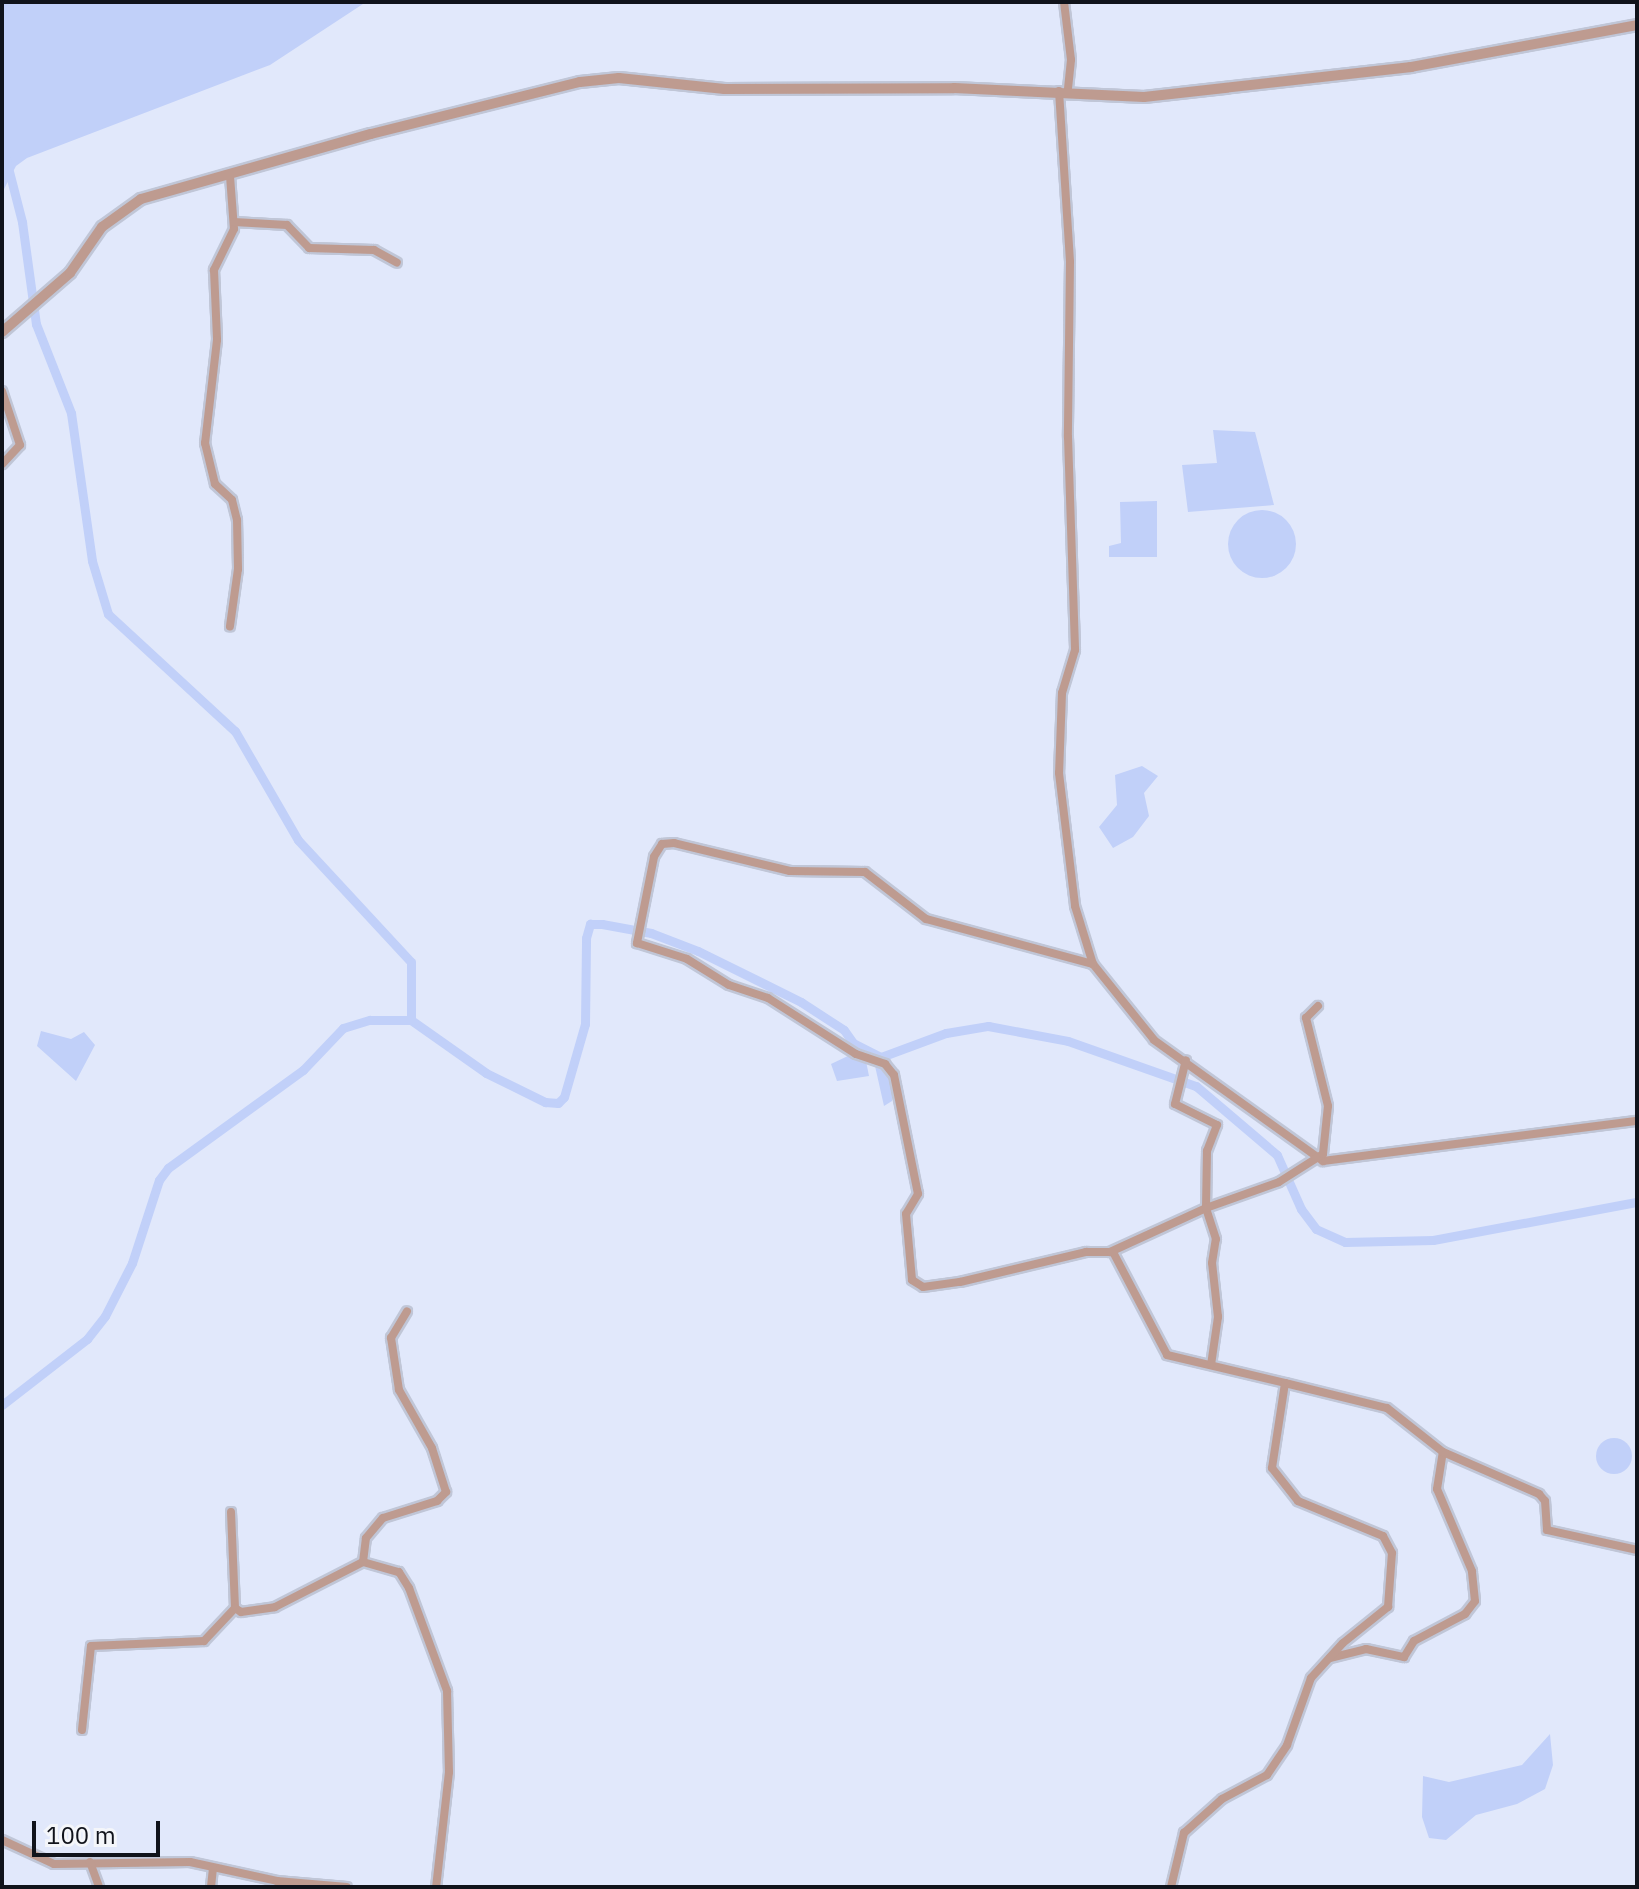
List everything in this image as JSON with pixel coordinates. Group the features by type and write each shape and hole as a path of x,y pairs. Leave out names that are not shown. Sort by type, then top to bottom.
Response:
{"street":[{"path":"1064,2 1071,60 1063,90 1070,262 1068,437 1075,638 1062,693 1059,773 1075,906 1093,964 1154,1040 1186,1060 1319,1159"},
{"path":"2,332 70,273 102,227 141,199 515,96 619,78 724,89 1063,90 1144,97 1229,90 1411,67 1637,25"},
{"path":"230,176 234,222 214,270 217,340 205,443 215,484 232,500 237,520 238,569 230,626"},
{"path":"234,222 287,225 309,248 374,250 397,263"},
{"path":"2,391 20,445 2,464"},
{"path":"1093,964 926,919 865,872 790,871 674,843 662,844 654,857 637,943 687,959 729,985 768,998 856,1054 885,1064 894,1075 918,1194 906,1214 912,1280 923,1287 1073,1255 1110,1252 1206,1208 1279,1182 1319,1159 1356,1160 1637,1121"},
{"path":"1318,1006 1306,1018 1328,1106 1328,1138 1319,1159"},
{"path":"1186,1060 1175,1104 1217,1125 1207,1151 1206,1208 1216,1239 1212,1263 1218,1317 1211,1365"},
{"path":"1110,1252 1167,1355 1371,1400 1443,1452 1510,1485 1539,1494 1545,1501 1547,1530 1637,1550"},
{"path":"363,1562 366,1538 383,1518 437,1501 446,1492 432,1448 399,1390 391,1338 407,1311"},
{"path":"1171,1887 1184,1833 1222,1799 1275,1765 1311,1678 1329,1658 1388,1607 1392,1553 1383,1536 1298,1501 1272,1468 1273,1442 1285,1383"},
{"path":"1329,1658 1366,1649 1404,1657 1414,1641 1465,1614 1475,1601 1472,1571 1437,1489 1443,1452"},
{"path":"82,1730 91,1646 204,1641 235,1608 231,1512"},
{"path":"235,1608 255,1612 275,1607 363,1562 399,1572 430,1638 447,1691 449,1772 436,1887"},
{"path":"2,1840 54,1864 190,1862 277,1884 347,1887"},
{"path":"90,1862 99,1887"},
{"path":"211,1887 213,1868"}],"water":[{"path":"2,2 366,2 270,65 27,158 16,166 2,193"},
{"path":"1213,430 1255,432 1274,505 1188,512 1182,465 1217,463"},
{"path":"1157,501 1157,557 1109,557 1109,546 1121,543 1120,502"},
{"path":"1262,510 1286,520 1296,544 1286,568 1262,578 1238,568 1228,544 1238,520"},
{"path":"1142,766 1158,776 1144,793 1149,816 1133,837 1113,848 1099,827 1117,805 1115,775"},
{"path":"41,1031 71,1039 84,1032 95,1045 76,1081 37,1046"},
{"path":"850,1055 866,1061 869,1076 837,1081 831,1064"},
{"path":"875,1066 888,1070 894,1082 892,1101 884,1106"},
{"path":"1614,1438 1627,1443 1632,1456 1627,1469 1614,1474 1601,1469 1596,1456 1601,1443"},
{"path":"1550,1734 1553,1765 1545,1789 1517,1804 1476,1815 1446,1840 1429,1838 1422,1817 1423,1776 1449,1782 1522,1765"}],"waterway":[{"path":"2,144 22,222 36,324 71,413 92,561 108,614 235,731 298,840 411,962 411,1020 486,1073 545,1102 558,1103 564,1097 585,1024 586,938 590,924 602,924 651,933 698,951 801,1002 844,1030 853,1043 881,1057 946,1033 988,1026 1068,1041 1196,1086 1277,1155 1301,1209 1316,1229 1345,1242 1433,1240 1637,1202"},
{"path":"2,1405 87,1339 105,1316 132,1263 159,1180 168,1168 303,1070 343,1028 370,1020 411,1020"}]}
